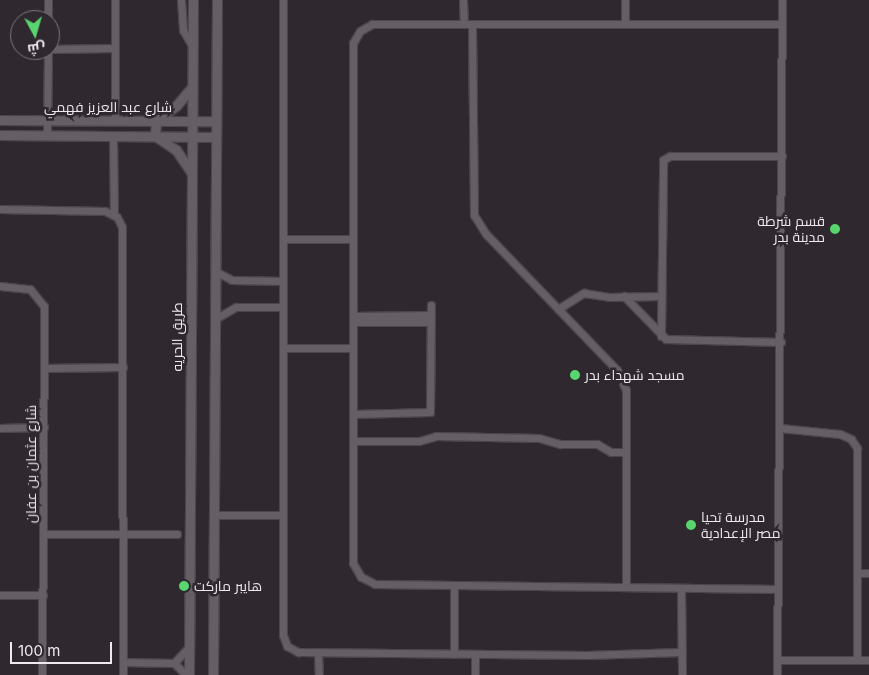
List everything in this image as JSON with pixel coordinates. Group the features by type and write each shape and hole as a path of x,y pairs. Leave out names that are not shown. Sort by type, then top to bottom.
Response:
{"street":[{"path":"114,0 115,120"},
{"path":"181,0 183,30 193,47"},
{"name":"طريق الحريه","path":"188,675 190,647 193,0"},
{"path":"213,675 217,0"},
{"path":"283,0 284,641 298,652 587,655 681,652"},
{"path":"464,0 468,24 474,215 486,234 558,309 622,380 626,401 626,587"},
{"path":"625,0 625,24"},
{"path":"778,675 782,0"},
{"path":"778,589 375,584 356,570 353,563 353,239 356,37 372,24 782,24"},
{"path":"60,50 115,48"},
{"path":"47,135 49,60"},
{"path":"192,87 176,106 156,121 156,136 176,150 192,174"},
{"name":"شارع عبد العزيز فهمي","path":"0,120 216,121"},
{"name":"شارع عبد العزيز فهمي","path":"0,135 216,137"},
{"path":"114,136 114,215"},
{"path":"661,336 665,158 782,156"},
{"path":"0,209 105,211 114,215 122,227 123,675"},
{"path":"283,240 353,239"},
{"path":"215,271 232,280 283,281"},
{"name":"شارع عثمان بن عفان","path":"0,286 23,286 41,299 45,314 42,675"},
{"path":"558,309 584,293 661,296"},
{"path":"624,296 661,336 668,339 781,342"},
{"path":"354,414 430,412 431,305"},
{"path":"215,319 236,307 283,307"},
{"path":"353,319 431,318"},
{"path":"283,348 353,348"},
{"path":"44,368 123,367"},
{"path":"0,428 44,428"},
{"path":"780,428 840,434 854,443 858,454 857,660"},
{"path":"353,441 417,441 436,436 539,438 560,444 597,444 610,452 626,452"},
{"path":"214,515 283,515"},
{"path":"43,534 178,534"},
{"path":"857,573 869,573"},
{"path":"454,585 454,654"},
{"path":"681,588 682,675"},
{"path":"0,595 43,595"},
{"path":"174,663 190,647"},
{"path":"318,652 318,675"},
{"path":"475,654 475,675"},
{"path":"778,660 869,660"},
{"path":"123,662 174,663 188,675"}],"place":[{"name":"قسم شرطة مدينة بدر","path":"835,229"},
{"name":"مسجد شهداء بدر","path":"575,375"},
{"name":"مدرسة تحيا مصر الإعدادية","path":"691,525"},
{"name":"هايبر ماركت","path":"184,586"}]}
